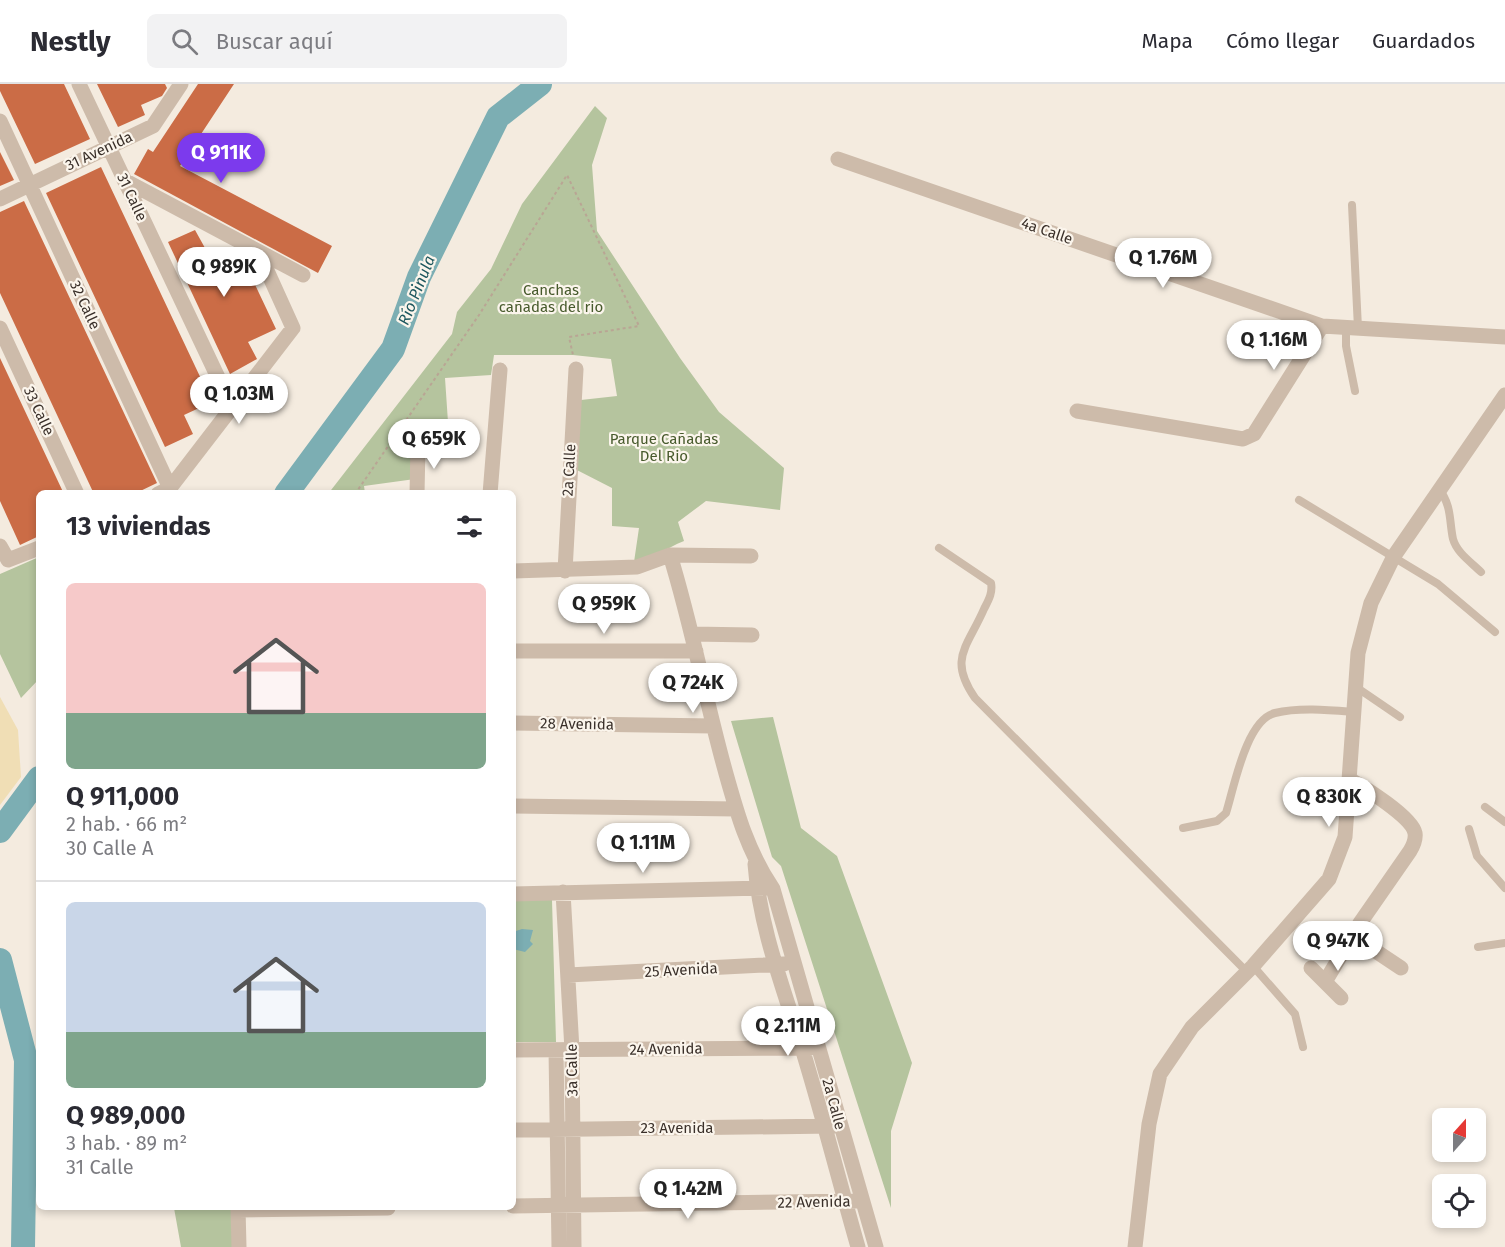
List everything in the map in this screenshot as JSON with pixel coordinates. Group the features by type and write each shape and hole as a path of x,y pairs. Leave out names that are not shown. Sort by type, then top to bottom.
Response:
{"street":[{"name":"31 Calle","path":"79,84 232,407"},
{"name":"31 Avenida","path":"0,199 153,126 180,84"},
{"name":"32 Calle","path":"0,121 164,490"},
{"name":"4a Calle","path":"838,159 1322,326 1505,337"},
{"path":"124,180 259,253 303,274"},
{"path":"165,490 293,328 259,253"},
{"path":"1077,411 1243,439 1254,434 1322,326"},
{"name":"33 Calle","path":"0,328 75,490"},
{"path":"490,490 500,369"},
{"name":"2a Calle","path":"565,571 576,369"},
{"path":"1135,1247 1149,1124 1160,1074 1192,1027 1250,969 1329,879 1345,837 1354,686 1358,653 1371,603 1394,556 1505,394"},
{"path":"417,490 418,446"},
{"path":"0,546 8,560 36,549"},
{"path":"516,571 637,567 670,555 752,556"},
{"name":"2a Calle","path":"670,555 736,809 755,861 773,888 819,1048 845,1201 858,1247"},
{"path":"692,634 752,635"},
{"path":"516,651 696,651"},
{"name":"28 Avenida","path":"516,723 713,726"},
{"path":"1325,982 1410,851 1415,831 1407,820 1349,779"},
{"path":"516,806 736,809"},
{"name":"2a Calle","path":"755,861 757,888 774,965 802,1047 862,1200 876,1247"},
{"path":"516,894 773,888"},
{"name":"3a Calle","path":"559,1247 566,1205 573,1129 572,1050 563,892"},
{"path":"1353,936 1401,968"},
{"name":"25 Avenida","path":"568,975 794,964"},
{"path":"1311,968 1341,999"},
{"name":"24 Avenida","path":"516,1050 819,1048"},
{"name":"3a Calle","path":"556,1050 557,1129 566,1205 574,1247"},
{"name":"23 Avenida","path":"516,1130 833,1126"},
{"name":"22 Avenida","path":"516,1206 862,1200"},
{"path":"238,1210 239,1247"}],"lane":[{"path":"1352,205 1352,328 1346,346 1355,392"},
{"path":"1439,489 1447,499 1453,540 1460,552 1481,572"},
{"path":"1299,500 1438,584 1495,632"},
{"path":"939,548 991,583 989,598 959,665 963,680 975,698 1295,1014 1303,1047"},
{"path":"1354,686 1400,717"},
{"path":"1183,828 1217,821 1226,813 1249,740 1263,720 1274,713 1332,710 1354,712"},
{"path":"1485,807 1505,822"},
{"path":"1469,829 1477,856 1505,888"},
{"path":"1478,947 1505,943"}],"path":[{"path":"359,490 479,315 567,175 639,326 569,337 576,369"}],"green space":[{"name":"Parque Cañadas Del Rio","path":"595,106 607,118 592,165 597,231 680,358 719,412 784,468 780,510 706,501 678,522 684,541 653,556 634,562 639,528 612,526 612,488 571,467 581,400 617,396 611,359 573,355 494,355 491,375 445,378 449,437 414,437 415,479 364,486 365,490 331,490 452,334 457,312 491,269 522,204"},
{"path":"36,558 36,682 21,698 0,654 0,574"},
{"path":"773,717 801,828 837,856 912,1063 891,1131 891,1208 781,866 772,857 731,721"},
{"path":"516,898 552,900 556,1042 516,1042"},
{"path":"174,1210 240,1210 240,1247 181,1247"}],"sand":[{"path":"0,697 18,730 21,777 0,805"}],"water":[{"path":"533,930 530,941 533,944 525,952 516,950 516,931"}],"building":[{"path":"0,84 64,84 90,139 35,164 0,91"},
{"path":"97,84 165,84 167,88 162,96 141,105 145,115 118,127"},
{"path":"198,84 234,84 180,166 332,246 318,273 134,174 148,149 153,152"},
{"path":"0,152 14,180 0,186"},
{"path":"101,167 212,402 184,415 193,434 165,447 46,193"},
{"path":"24,201 157,483 142,490 92,490 0,293 0,212"},
{"path":"195,230 210,257 231,248 240,253 276,329 248,342 257,359 230,374 168,242"},
{"path":"0,358 62,490 36,490 36,537 20,545 0,501"}],"waterway":[{"name":"Río Pinula","path":"289,490 393,349 419,277 498,117 540,84"},
{"name":"Río Pinula","path":"0,831 36,782"},
{"path":"0,960 26,1060 23,1247"}],"park label":[{"name":"Canchas cañadas del rio","path":"551,298"}]}
